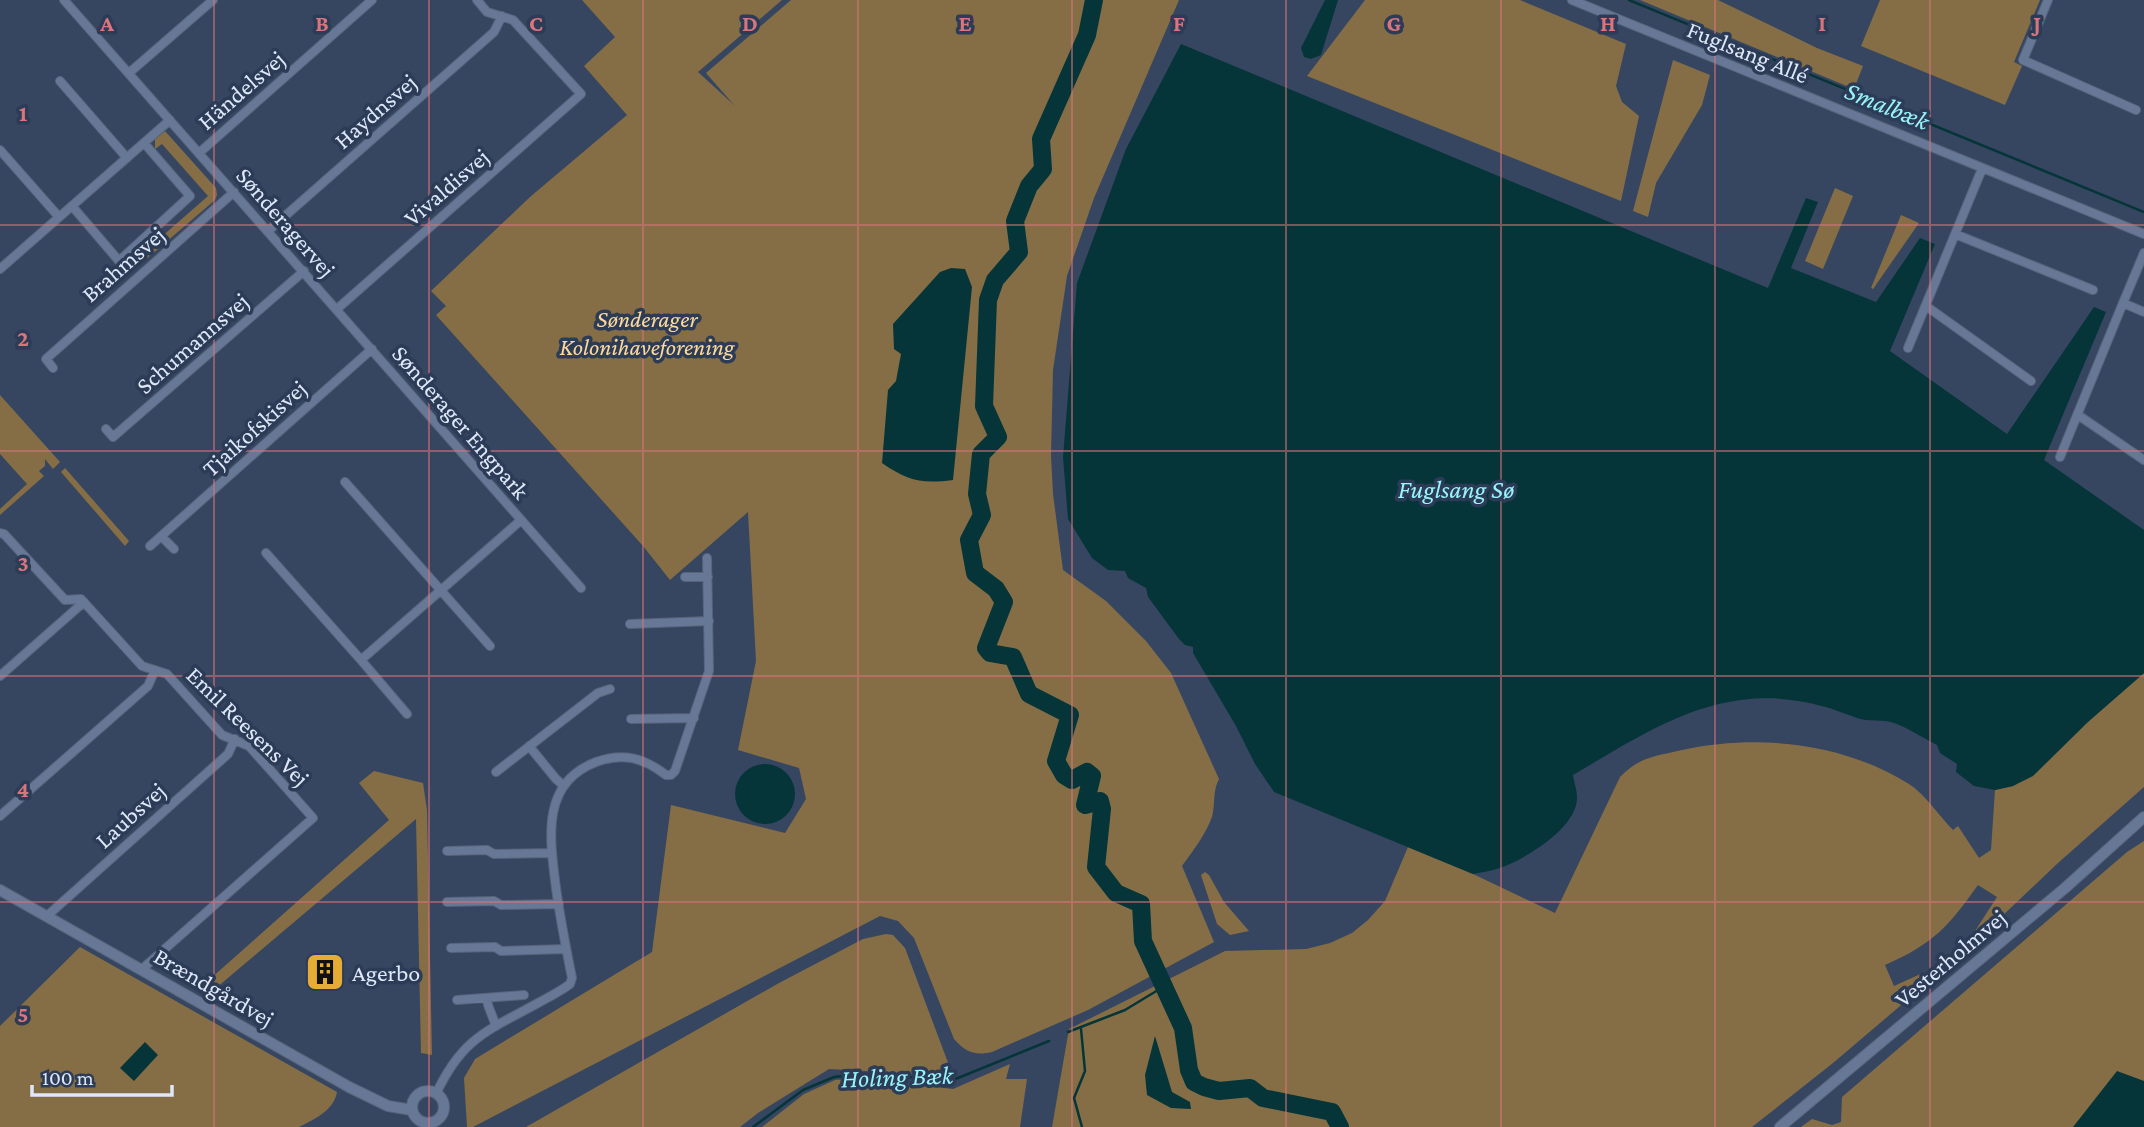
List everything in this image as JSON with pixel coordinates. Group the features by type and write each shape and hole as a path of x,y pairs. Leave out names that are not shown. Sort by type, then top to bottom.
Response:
{"street":[{"name":"Sønderagervej","path":"64,0 372,349"},
{"path":"129,73 213,0"},
{"name":"Händelsvej","path":"199,153 372,0"},
{"path":"477,0 487,12 502,16"},
{"name":"Fuglsang Allé","path":"1572,0 2144,234"},
{"path":"2048,0 2023,60 2136,110"},
{"name":"Vivaldisvej","path":"337,309 581,94 513,20 502,16"},
{"name":"Haydnsvej","path":"268,231 494,32 502,16"},
{"path":"60,81 127,158"},
{"path":"0,268 170,120"},
{"path":"72,206 119,261 190,196 145,143"},
{"path":"0,150 59,217"},
{"path":"1908,348 1982,169"},
{"name":"Brahmsvej","path":"52,368 46,359 234,192"},
{"path":"1955,234 2093,290"},
{"path":"2060,457 2144,253"},
{"name":"Schumannsvej","path":"106,429 113,437 304,271"},
{"path":"2123,303 2144,312"},
{"path":"1926,306 2031,381"},
{"name":"Sønderager Engpark","path":"372,349 581,588"},
{"name":"Tjaikofskisvej","path":"150,546 372,349"},
{"path":"2078,415 2144,460"},
{"path":"345,482 490,646"},
{"name":"Sønderager Engpark","path":"361,660 520,521"},
{"name":"Emil Reesens Vej","path":"0,533 4,534 65,600 81,599 142,666 167,674 222,735 249,746 313,818 141,970"},
{"path":"161,536 174,549"},
{"path":"266,553 407,714"},
{"path":"436,1094 447,1069 467,1045 570,984 572,978 558,904 552,853 551,819 557,799 564,786 588,765 611,758 626,756 639,759 666,775 671,775 679,764 709,671 707,558"},
{"path":"685,577 708,577"},
{"path":"0,676 84,602"},
{"path":"630,624 709,621"},
{"path":"0,816 148,686 155,670"},
{"path":"495,772 598,693 610,689"},
{"path":"631,719 694,718"},
{"name":"Laubsvej","path":"47,916 228,754 235,739"},
{"path":"529,746 564,786"},
{"name":"Vesterholmvej","path":"1780,1127 2066,888 2144,817"},
{"path":"447,851 486,850 494,854 552,853"},
{"name":"Brændgårdvej","path":"0,890 349,1087 388,1106 412,1110"},
{"path":"447,902 558,904"},
{"path":"451,948 495,947 501,951 566,949"},
{"path":"457,1000 524,995"},
{"path":"487,998 496,1026"},
{"path":"418,1094 436,1094 443,1108 441,1116 437,1124 423,1123 416,1118 412,1110 413,1102 418,1094"}],"green space":[{"name":"Sønderager Kolonihaveforening","path":"582,0 782,0 698,72 734,105 706,73 791,0 1179,0 1094,198 1067,276 1053,370 1051,456 1063,570 1106,601 1146,641 1171,673 1219,779 1209,825 1182,866 1214,942 1088,1010 992,1052 975,1053 962,1047 954,1039 914,938 898,921 880,916 473,1127 467,1127 464,1078 475,1059 652,952 671,805 785,833 806,799 799,768 738,750 756,661 748,512 670,580 643,546 436,315 446,306 431,291 530,197 627,115 584,66 615,37"},
{"path":"1365,0 1520,0 1626,44 1616,86 1622,102 1639,116 1621,201 1307,76"},
{"path":"1640,0 1718,0 1817,48 1863,66 1854,89"},
{"path":"1880,0 2040,0 2014,62 2022,66 2005,105 1861,46"},
{"path":"1673,60 1710,75 1702,105 1656,183 1648,217 1633,211"},
{"path":"165,131 216,188 217,195 215,200 130,273 127,267 208,196 162,144 155,149 155,139"},
{"path":"1835,188 1853,196 1823,269 1805,261"},
{"path":"1901,215 1919,223 1873,289 1871,288"},
{"path":"0,395 60,462 53,469 45,459 45,466 39,471 44,476 0,515 0,509 27,484 0,454"},
{"path":"65,468 129,541 125,546 61,472"},
{"path":"2144,673 2144,787 1980,937 1975,931 1997,897 1978,885 1958,912 1928,942 1885,965 1894,986 1925,972 1933,978 1752,1127 1052,1127 1069,1029 1225,951 1306,949 1330,943 1352,933 1385,901 1408,847 1555,913 1620,777 1627,770 1648,758 1682,750 1711,745 1770,743 1799,745 1856,759 1909,784 1953,830 1958,826 1979,858 1991,850 1995,790 2013,786"},
{"path":"374,771 423,783 427,810 432,1055 421,1053 416,819 209,994 201,987 389,820 359,783"},
{"path":"2144,841 2144,1127 1801,1127 1812,1119 1832,1125 1841,1122 1842,1097 2127,852"},
{"path":"1205,872 1224,902 1249,931 1230,935 1217,924 1201,875"},
{"path":"893,935 905,948 953,1076 829,1069 740,1127 526,1127 779,983 863,939"},
{"path":"80,947 337,1092 332,1104 323,1113 299,1127 0,1127 0,1026"},
{"path":"1010,1064 1006,1079 1027,1079 1020,1127 762,1127 804,1094 835,1080 860,1078 953,1089"}],"water":[{"path":"1325,0 1338,0 1321,55 1311,59 1304,57 1301,48"},
{"name":"Fuglsang Sø","path":"1181,44 1768,288 1806,198 1818,202 1791,268 1876,302 1920,238 1935,244 1890,351 2007,434 2094,307 2106,312 2044,460 2144,530 2144,673 2088,722 2033,776 2013,786 1995,790 1974,786 1956,772 1957,764 1940,753 1937,745 1894,723 1862,719 1822,706 1786,699 1753,699 1690,713 1661,725 1573,775 1577,794 1575,809 1560,831 1536,850 1511,864 1473,874 1274,792 1255,764 1193,653 1193,647 1185,645 1179,639 1148,597 1146,588 1128,578 1125,571 1108,570 1092,558 1068,519 1063,457 1077,283 1126,149"},
{"path":"951,268 965,269 972,287 953,480 915,480 882,463 888,390 896,381 901,354 894,349 893,324 940,272"},
{"path":"765,764 786,773 795,794 786,815 765,824 744,815 735,794 744,773"},
{"path":"1155,1036 1172,1092 1190,1102 1191,1109 1171,1108 1147,1095 1145,1075"},
{"path":"145,1042 158,1055 134,1081 120,1068"},
{"path":"2117,1071 2144,1081 2144,1127 2073,1127"}],"waterway":[{"path":"1094,0 1087,35 1041,139 1043,169 1029,186 1015,221 1019,252 995,280 988,300 984,406 998,437 981,454 977,494 982,515 969,540 975,573 996,589 1004,602 986,648 990,653 1013,657 1029,694 1070,715 1056,761 1064,775 1072,780 1087,772 1092,776 1085,805 1100,801 1102,809 1096,867 1116,893 1141,904 1143,941 1183,1028 1189,1070 1194,1082 1219,1091 1250,1088 1263,1098 1332,1112 1340,1127"},
{"name":"Smalbæk","path":"1629,0 2144,212"},
{"name":"Holing Bæk","path":"1068,1032 1125,1010 1163,987"},
{"path":"1081,1029 1085,1071 1074,1098 1082,1127"},
{"name":"Holing Bæk","path":"753,1127 803,1090 834,1077 861,1074 953,1080 1049,1041"}],"place":[{"name":"Agerbo","path":"325,972"}]}
